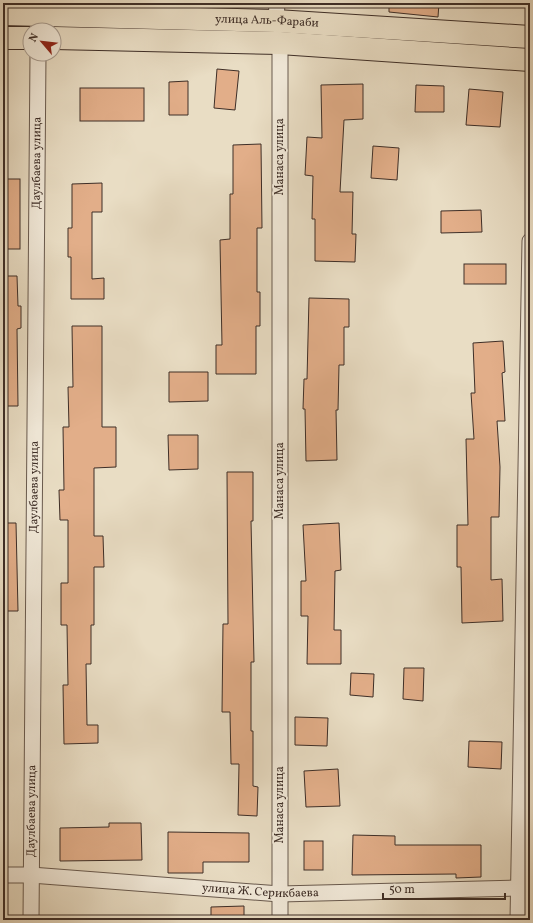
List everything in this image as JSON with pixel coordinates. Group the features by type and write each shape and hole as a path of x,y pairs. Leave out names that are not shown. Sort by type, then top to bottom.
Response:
{"main road":[{"name":"улица Аль-Фараби","path":"3,14 43,8 277,12 530,37"},
{"path":"3,38 22,38"},
{"name":"улица Аль-Фараби","path":"62,38 280,43 530,60"}],"street":[{"name":"Манаса улица","path":"280,43 280,920"},
{"name":"Даулбаева улица","path":"31,920 38,62"},
{"path":"518,920 530,242"},
{"name":"улица Ж. Серикбаева","path":"3,875 31,875 280,894 519,888"}],"building":[{"path":"389,3 439,3 438,17 389,12"},
{"path":"217,69 239,71 235,110 214,108"},
{"path":"188,81 188,115 169,115 169,82"},
{"path":"363,84 363,119 344,120 340,192 353,192 352,234 356,234 355,262 315,261 315,219 312,219 313,176 305,175 307,137 322,138 321,85"},
{"path":"416,85 444,86 444,112 415,112"},
{"path":"80,88 144,88 144,121 80,121"},
{"path":"469,89 503,92 500,127 466,125"},
{"path":"261,144 262,228 257,228 257,292 260,292 260,326 256,326 256,374 216,374 216,345 222,345 220,240 230,239 230,194 233,194 233,145"},
{"path":"373,146 399,148 397,180 371,178"},
{"path":"3,179 20,179 20,249 3,249"},
{"path":"102,183 102,212 92,212 92,279 104,278 104,299 71,299 71,257 68,257 68,228 72,228 72,184"},
{"path":"481,210 482,232 441,233 441,211"},
{"path":"464,264 506,264 506,284 464,284"},
{"path":"3,276 17,276 18,306 21,306 21,328 17,329 18,406 3,406"},
{"path":"309,298 349,299 349,327 344,327 344,365 339,365 338,410 336,410 337,460 306,461 305,409 303,409 304,379 307,379"},
{"path":"72,326 102,326 102,427 116,427 116,467 94,468 94,536 103,536 104,567 94,567 94,625 91,625 91,664 86,664 87,725 98,725 98,743 64,744 63,685 68,685 67,625 61,625 61,583 68,583 68,520 60,520 59,490 64,490 63,427 69,427 68,387 73,387"},
{"path":"503,341 505,372 502,373 505,421 497,421 500,467 499,517 491,517 491,580 502,579 503,621 462,623 461,567 457,567 457,525 468,525 466,439 474,439 471,393 475,393 473,343"},
{"path":"169,372 208,372 208,401 169,402"},
{"path":"168,435 198,435 198,469 169,470"},
{"path":"227,472 253,472 253,521 251,521 254,662 251,662 251,731 253,731 253,786 258,787 257,816 238,815 239,764 231,764 230,712 222,712 223,624 228,624"},
{"path":"3,523 16,523 18,611 3,611"},
{"path":"339,523 341,570 335,571 334,630 341,630 341,664 307,664 308,616 301,616 301,581 306,581 303,525"},
{"path":"404,668 424,668 423,701 403,699"},
{"path":"351,673 374,674 373,697 350,695"},
{"path":"295,717 328,718 327,746 295,745"},
{"path":"469,741 502,742 501,769 468,767"},
{"path":"338,769 340,806 306,807 304,771"},
{"path":"109,823 141,823 142,860 60,861 60,828 109,827"},
{"path":"168,832 249,833 249,862 203,862 203,873 168,873"},
{"path":"353,835 395,836 395,845 481,845 481,877 456,878 456,874 352,875"},
{"path":"304,841 323,841 323,870 304,870"},
{"path":"244,906 244,920 211,920 211,907"}]}
